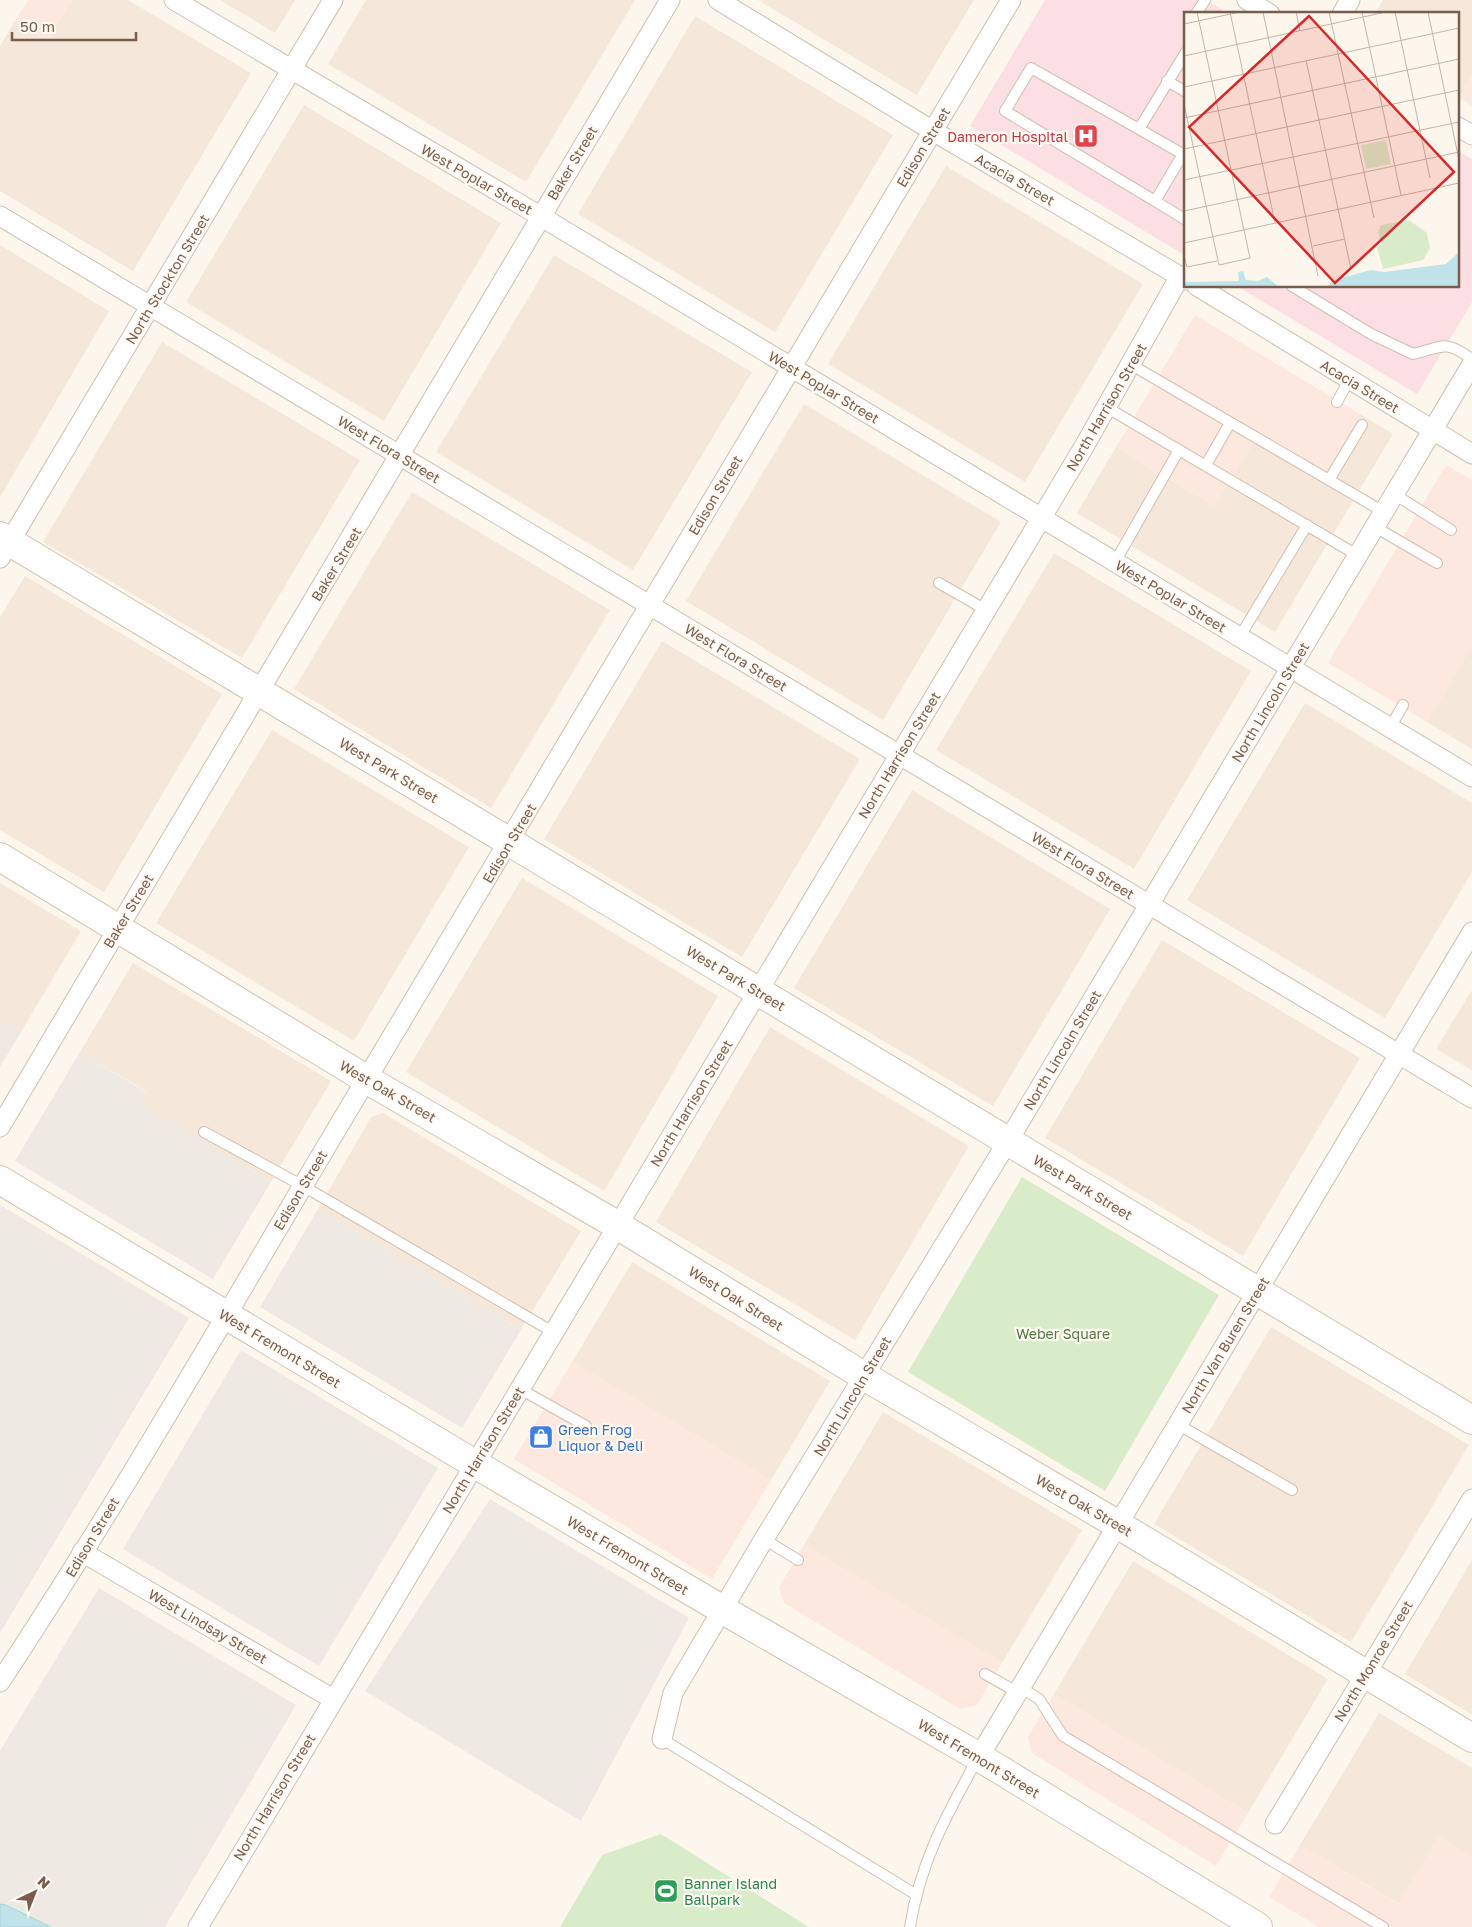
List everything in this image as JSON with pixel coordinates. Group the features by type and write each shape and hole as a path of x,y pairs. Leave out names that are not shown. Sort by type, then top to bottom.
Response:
{"street":[{"name":"West Poplar Street","path":"174,0 540,216 1472,777"},
{"name":"North Stockton Street","path":"3,546 150,306 333,0"},
{"name":"Baker Street","path":"0,1127 670,0"},
{"name":"Acacia Street","path":"718,0 933,131 1184,274"},
{"name":"Edison Street","path":"0,1682 226,1316 1011,0"},
{"path":"1247,0 1267,12"},
{"path":"1343,12 1350,0"},
{"path":"1460,128 1472,135"},
{"name":"West Flora Street","path":"0,216 1472,1098"},
{"name":"North Harrison Street","path":"198,1927 1041,518 1184,274"},
{"name":"Acacia Street","path":"1200,288 1472,454"},
{"name":"North Lincoln Street","path":"662,1739 673,1693 764,1539 1008,1141 1472,364"},
{"name":"West Park Street","path":"3,546 259,692 1472,1420"},
{"name":"West Oak Street","path":"0,857 366,1079 617,1225 864,1376 1117,1524 1472,1738"},
{"name":"North Van Buren Street","path":"979,1757 1472,932"},
{"name":"West Fremont Street","path":"0,1180 475,1464 723,1610 979,1757 1258,1927"},
{"name":"North Monroe Street","path":"1275,1824 1364,1674 1472,1499"},
{"name":"West Lindsay Street","path":"82,1552 333,1699"}],"lane":[{"path":"1197,12 1205,0"},
{"path":"1139,129 1184,55"},
{"path":"1155,201 1184,155 1031,68 1005,111 1184,219"},
{"path":"1167,81 1184,91"},
{"path":"1295,288 1371,334 1413,354 1444,345 1460,351 1472,359"},
{"path":"1130,364 1329,480 1438,563"},
{"path":"1337,402 1350,380"},
{"path":"1106,407 1358,555"},
{"path":"1206,465 1230,423"},
{"path":"1329,480 1362,425"},
{"path":"1114,562 1179,450"},
{"path":"1394,494 1451,530"},
{"path":"1239,638 1308,525"},
{"path":"939,583 986,610"},
{"path":"1390,728 1403,705"},
{"path":"204,1132 303,1186 553,1332"},
{"path":"520,1388 586,1426"},
{"path":"1178,1424 1292,1490"},
{"path":"764,1539 798,1560"},
{"path":"985,1674 1039,1699 1063,1736 1383,1927"},
{"path":"662,1739 915,1894"},
{"path":"910,1927 915,1894 941,1824 979,1757"}],"shaded area":[{"path":"28,0 72,0 47,41 15,21"},
{"path":"72,0 128,0 251,73 133,271 0,191 0,46 15,21 47,41"},
{"path":"220,0 295,0 275,33"},
{"path":"366,0 635,0 526,182 328,64"},
{"path":"758,0 974,0 917,95"},
{"name":"Dameron Hospital","path":"1045,0 1206,0 1226,12 1184,12 1184,255 970,126"},
{"path":"1383,0 1472,0 1472,76 1460,96 1460,12 1376,12"},
{"path":"695,16 893,135 775,332 578,214"},
{"path":"1472,76 1472,106 1460,99"},
{"path":"304,105 501,223 384,421 186,302"},
{"path":"1460,152 1472,159 1472,302 1417,394 1240,288 1460,288"},
{"path":"946,166 1143,284 1025,482 828,364"},
{"path":"0,245 109,311 0,497"},
{"path":"554,255 752,372 633,570 436,452"},
{"path":"1195,315 1360,414 1321,479 1255,440 1214,506 1116,447"},
{"path":"162,342 360,460 242,658 43,542"},
{"path":"804,404 1001,522 883,720 686,601"},
{"path":"1360,414 1393,434 1275,632 1077,513 1116,447 1214,506 1255,440 1320,479"},
{"path":"1446,465 1472,480 1472,646 1427,722 1328,663"},
{"path":"412,492 610,610 491,808 294,689"},
{"path":"1054,553 1251,671 1134,869 936,750"},
{"path":"25,576 222,694 104,892 0,830 0,617"},
{"path":"662,641 860,759 742,957 544,839"},
{"path":"1472,646 1472,749 1427,722"},
{"path":"1305,703 1472,803 1472,872 1385,1018 1187,900"},
{"path":"272,730 469,847 354,1041 156,923"},
{"path":"912,790 1110,909 993,1106 794,988"},
{"path":"522,878 718,996 604,1191 406,1072"},
{"path":"0,883 81,931 21,1032 0,1019"},
{"path":"1162,940 1360,1058 1243,1256 1045,1138"},
{"path":"133,963 331,1081 271,1182 139,1103 146,1091 80,1052"},
{"path":"1472,990 1472,1070 1436,1049"},
{"path":"0,1019 21,1032 0,1067"},
{"path":"770,1027 969,1146 855,1340 656,1222"},
{"path":"80,1052 146,1092 140,1103 271,1182 213,1279 15,1161"},
{"path":"383,1113 581,1231 521,1330 318,1209 371,1117"},
{"path":"0,1205 189,1318 0,1633"},
{"path":"318,1209 521,1330 462,1428 260,1307"},
{"path":"632,1262 830,1381 771,1480 572,1362"},
{"path":"1271,1327 1469,1445 1351,1642 1154,1524"},
{"path":"241,1350 438,1468 319,1666 123,1549"},
{"path":"572,1362 771,1480 712,1579 514,1459"},
{"path":"883,1412 1082,1530 1002,1663 804,1545"},
{"path":"490,1499 689,1618 581,1821 365,1691"},
{"path":"804,1545 1002,1663 977,1705 960,1709 784,1603 779,1587"},
{"path":"1472,1560 1472,1715 1405,1674"},
{"path":"1133,1561 1328,1679 1248,1813 1054,1694"},
{"path":"99,1588 296,1705 165,1927 51,1927 6,1905 0,1904 0,1751"},
{"path":"1054,1694 1248,1813 1216,1866 1032,1753 1028,1737"},
{"path":"1379,1713 1472,1768 1472,1857 1439,1837 1399,1904 1300,1845"},
{"path":"1439,1837 1472,1857 1472,1927 1319,1927 1269,1897 1300,1845 1398,1904"}],"green space":[{"name":"Weber Square","path":"1022,1177 1219,1295 1105,1491 908,1372"},
{"name":"Banner Island Ballpark","path":"661,1834 809,1927 560,1927 602,1855"}],"water":[{"path":"0,1904 6,1905 51,1927 0,1927"}],"place":[{"name":"Dameron Hospital","path":"1086,136"},
{"name":"Green Frog Liquor & Deli","path":"541,1437"},
{"name":"Banner Island Ballpark","path":"666,1891"}]}
